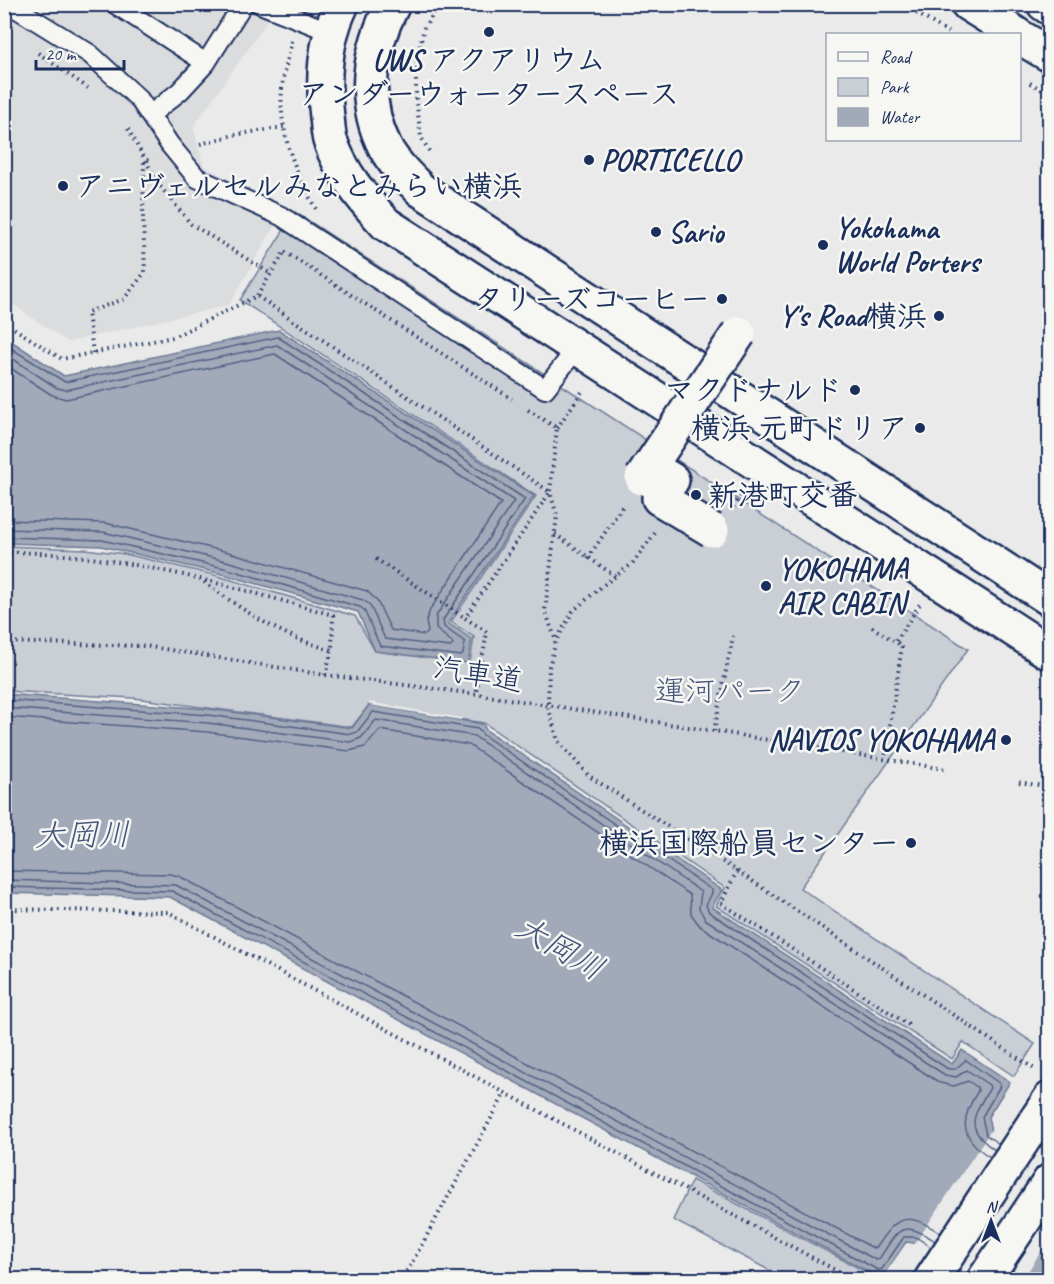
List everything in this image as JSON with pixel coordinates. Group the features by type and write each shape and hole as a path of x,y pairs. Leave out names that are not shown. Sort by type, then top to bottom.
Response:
{"street":[{"path":"393,4 380,29 373,55 370,100 376,127 386,149 399,168 421,190 1050,599"},
{"path":"968,4 1013,33"},
{"path":"1044,4 1050,8"},
{"path":"336,18 325,69 324,95 330,139 360,196 386,224 1050,653"},
{"path":"1021,38 1050,55"},
{"path":"712,530 659,498 672,480 646,472 740,333"},
{"path":"935,1273 1050,1099"},
{"path":"984,1280 1050,1181"}],"lane":[{"path":"9,4 90,54 140,99 175,151 197,177 281,216 545,389 578,348"},
{"path":"115,4 206,63"},
{"path":"150,115 180,91 206,63 243,4"},
{"path":"260,4 336,18"}],"path":[{"path":"432,157 421,137 416,99 416,64 424,28 440,4"},
{"path":"901,4 949,33"},
{"path":"31,48 94,92"},
{"path":"125,124 159,185 192,224 272,274"},
{"path":"144,161 234,135 284,127"},
{"path":"93,353 88,312 124,299 145,272 144,161"},
{"path":"4,322 62,359 173,337 257,296 300,229"},
{"path":"285,252 518,403"},
{"path":"257,296 550,492"},
{"path":"556,641 545,610 557,516 550,492 557,428 588,384"},
{"path":"528,410 557,428"},
{"path":"588,558 646,472"},
{"path":"465,618 550,492"},
{"path":"555,534 615,576"},
{"path":"4,552 84,556 201,579 333,615 332,650 325,675"},
{"path":"376,559 487,632 476,694"},
{"path":"632,564 573,611 556,641 549,667 548,706 558,741 589,776 737,871 1036,1070"},
{"path":"201,579 262,622 306,644 332,650"},
{"path":"896,641 922,602"},
{"path":"872,627 902,646 885,759"},
{"path":"714,731 733,636"},
{"name":"汽車道","path":"4,642 145,646 325,675 476,694 944,769"},
{"path":"1019,782 1050,787"},
{"path":"737,871 722,903 909,1025"},
{"path":"4,909 168,912 854,1280"},
{"path":"398,1280 409,1268 505,1093"}],"shaded area":[{"name":"アニヴェルセルみなとみらい横浜","path":"4,5 276,5 260,32 193,127 204,166 285,208 229,305 68,342 5,299"}],"green space":[{"name":"運河パーク","path":"295,212 968,649 800,888 1035,1044 1014,1076 963,1042 952,1059 716,906 725,888 484,723 369,705 352,727 134,698 5,691 5,546 85,549 125,554 214,575 355,616 375,651 470,663 474,637 451,622 536,496 240,300"},
{"path":"692,1180 879,1279 786,1279 673,1220"}],"water":[{"path":"279,330 534,496 448,623 472,639 468,663 375,651 358,612 222,574 101,546 5,543 5,337 64,376"},
{"name":"大岡川","path":"4,694 209,709 352,728 369,705 483,724 486,730 722,890 712,907 952,1064 962,1050 1010,1082 988,1117 991,1131 1049,1169 1049,1279 969,1279 914,1243 906,1242 882,1279 170,897 5,893"}],"pier":[{"path":"369,702 462,718 461,720 369,705"},
{"path":"993,1127 1050,1165 1049,1239 1023,1279 963,1280 913,1246 908,1245 914,1245"},
{"path":"905,1245 908,1245 887,1277 884,1275"}],"place":[{"name":"UWS アクアリウム アンダーウォータースペース","path":"489,32"},
{"name":"PORTICELLO","path":"589,160"},
{"name":"アニヴェルセルみなとみらい横浜","path":"63,186"},
{"name":"Sario","path":"656,232"},
{"name":"Yokohama World Porters","path":"823,245"},
{"name":"タリーズコーヒー","path":"722,299"},
{"name":"Y's Road横浜","path":"939,316"},
{"name":"マクドナルド","path":"855,390"},
{"name":"横浜 元町ドリア","path":"920,428"},
{"name":"新港町交番","path":"696,495"},
{"name":"YOKOHAMA AIR CABIN","path":"766,586"},
{"name":"NAVIOS YOKOHAMA","path":"1006,740"},
{"name":"横浜国際船員センター","path":"911,843"}]}
